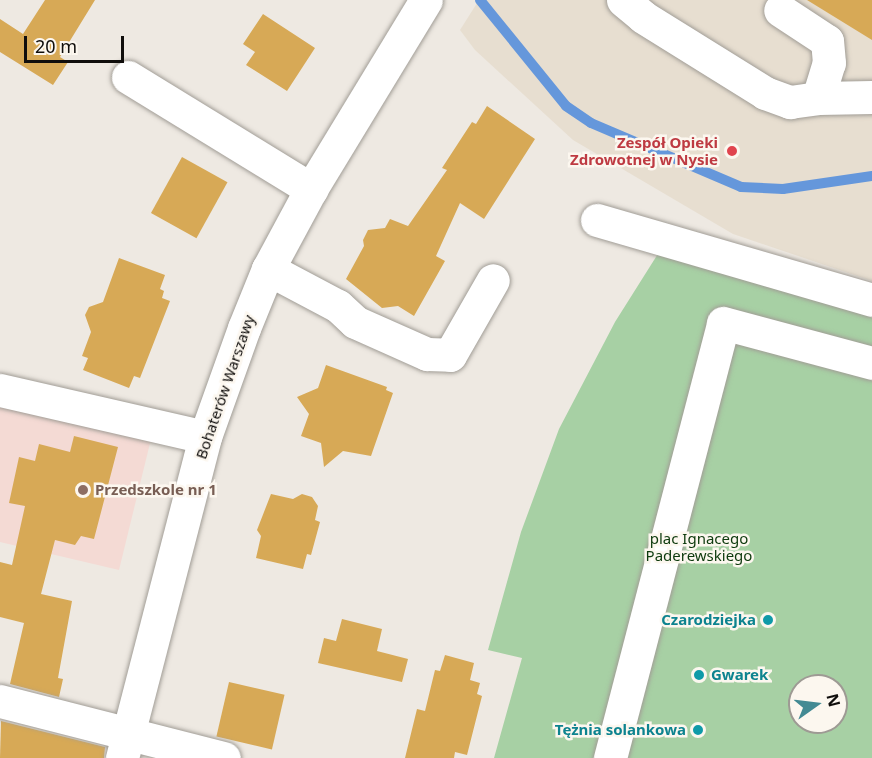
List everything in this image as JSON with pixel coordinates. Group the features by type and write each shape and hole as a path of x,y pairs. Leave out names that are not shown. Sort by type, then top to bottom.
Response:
{"street":[{"path":"623,0 643,17 765,93 790,102 818,98 872,97"},
{"name":"Bohaterów Warszawy","path":"124,746 205,437 268,269 415,4"},
{"path":"780,10 827,41 830,63 818,98"},
{"path":"128,77 311,189"},
{"path":"597,220 872,300"},
{"path":"268,269 338,306 355,322 427,354 450,355 493,280"},
{"path":"610,758 723,323 872,363"},
{"path":"0,390 205,437"},
{"path":"0,701 124,746 224,758"}],"shaded area":[{"name":"Zespół Opieki Zdrowotnej w Nysie","path":"479,0 872,0 872,281 733,234 573,140 475,50 460,30"},
{"path":"0,403 152,435 119,570 0,542"}],"green space":[{"name":"plac Ignacego Paderewskiego","path":"661,249 872,308 872,758 494,758 522,658 488,650 521,532 559,429 615,322"}],"building":[{"path":"45,0 95,0 60,57 68,62 53,85 0,52 0,19 23,34"},
{"path":"807,0 872,0 872,40"},
{"path":"263,14 315,48 287,91 246,65 255,52 243,44"},
{"path":"487,106 535,139 484,219 460,203 436,256 445,261 414,316 398,306 382,308 346,279 364,246 363,240 368,230 385,228 390,219 408,226 447,170 442,168 472,122 476,124"},
{"path":"182,157 227,182 196,238 151,213"},
{"path":"119,258 165,275 160,289 164,291 162,298 170,301 140,378 134,376 129,388 83,370 88,358 82,356 91,332 85,315 89,307 103,302"},
{"path":"326,365 387,387 386,390 393,393 371,456 343,451 324,467 321,443 301,436 309,414 297,397 318,388"},
{"path":"74,436 118,447 94,539 81,536 75,545 55,540 41,594 72,601 58,678 63,679 59,697 10,684 24,623 0,617 0,562 12,565 25,506 9,503 19,457 35,461 39,444 70,452"},
{"path":"271,494 293,499 302,494 312,497 318,506 315,520 320,522 311,555 307,554 303,569 256,558 261,536 257,530"},
{"path":"342,619 382,629 377,651 408,659 402,682 318,663 324,638 336,641"},
{"path":"445,655 474,663 470,680 480,683 477,694 482,696 467,755 455,752 454,758 405,758 417,709 425,711 435,670 440,671"},
{"path":"229,682 285,695 272,749 216,737"},
{"path":"1,721 105,747 104,758 0,758"}],"waterway":[{"path":"480,0 566,106 591,123 741,187 783,189 872,176"}],"place":[{"name":"Zespół Opieki Zdrowotnej w Nysie","path":"732,151"},
{"name":"Przedszkole nr 1","path":"83,490"},
{"name":"Czarodziejka","path":"768,620"},
{"name":"Gwarek","path":"699,675"},
{"name":"Tężnia solankowa","path":"698,730"}]}
